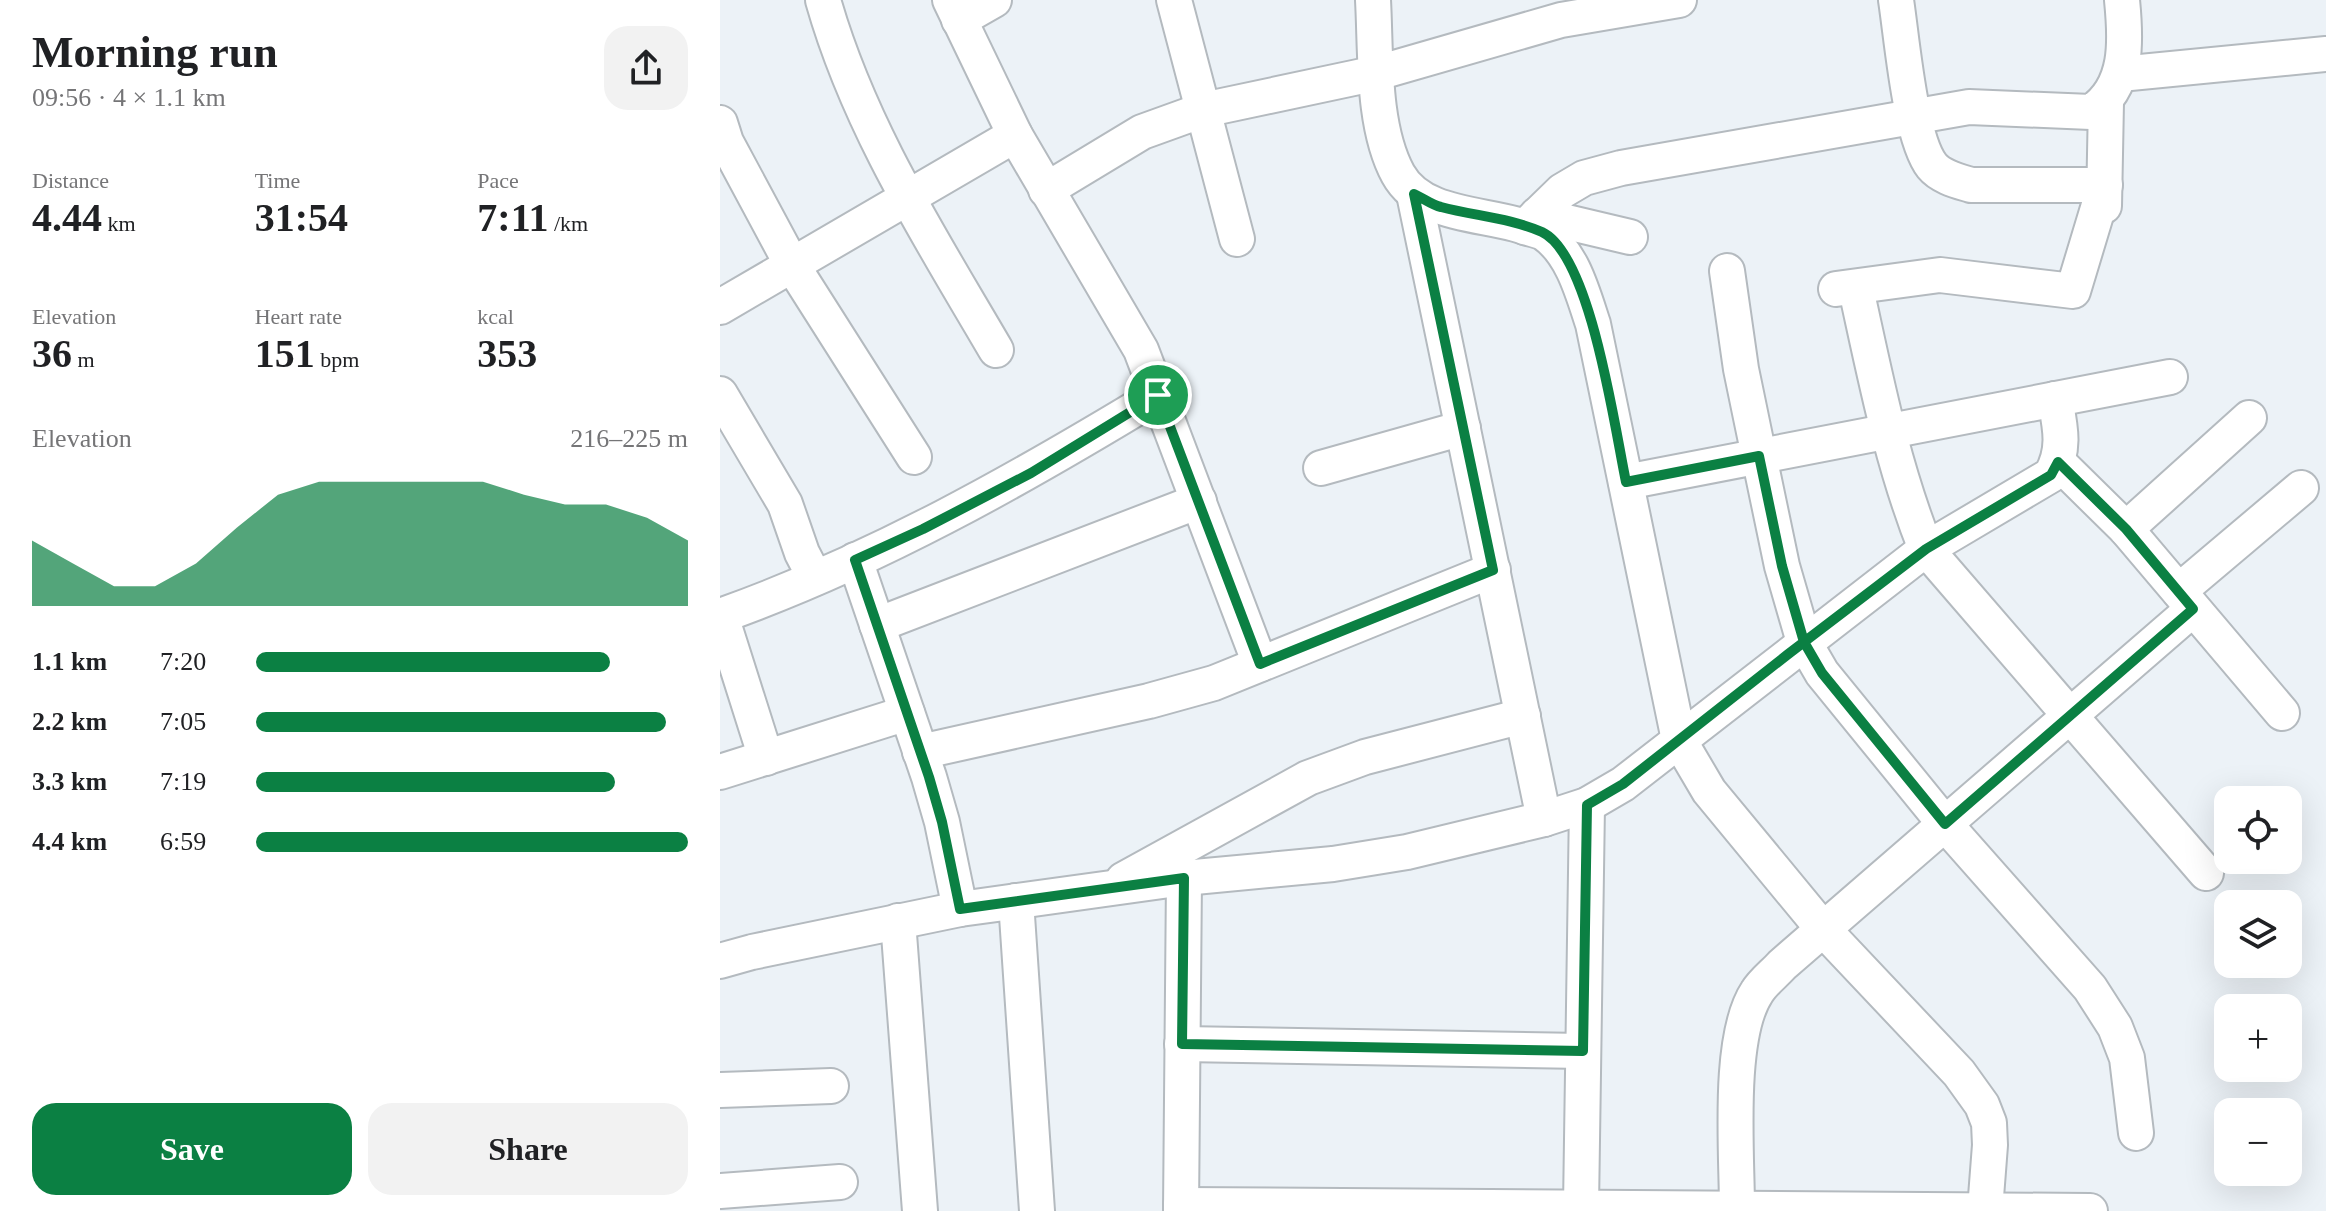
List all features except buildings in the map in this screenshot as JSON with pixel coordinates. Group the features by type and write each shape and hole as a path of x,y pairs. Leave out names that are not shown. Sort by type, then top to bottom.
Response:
{"street":[{"path":"823,0 870,128 906,198 996,350"},
{"path":"994,0 955,10 1015,135 1141,350 1260,664"},
{"path":"1174,0 1237,239"},
{"path":"1373,0 1377,73 1387,147 1398,175 1414,194 1438,207 1503,220 1531,221 1630,237"},
{"path":"1046,190 1142,132 1203,110 1377,73 1561,20 1679,0"},
{"path":"1896,0 1914,117 1923,151 1934,169 1951,179 1971,185 2105,185"},
{"path":"2103,271 2105,185 2113,88 2125,33 2122,0"},
{"path":"1531,221 1562,191 1584,178 1621,168 1969,107 2091,112 2113,88 2326,54"},
{"path":"720,123 726,142 792,265 914,457"},
{"path":"720,307 1015,135"},
{"path":"2105,185 2073,291 1940,275 1847,294 1905,497 1926,549 2206,873"},
{"path":"1414,194 1544,819"},
{"path":"1531,221 1567,257 1593,324 1679,740 1709,791 1823,929 1959,1073 1982,1105 1989,1123 1990,1145 1985,1210"},
{"path":"1727,271 1741,369 1759,456 1782,566 1804,642 1822,673 1945,824 2090,988 2115,1027 2127,1058 2136,1133"},
{"path":"1626,482 2170,377"},
{"path":"720,394 785,504 802,553 815,578"},
{"path":"766,758 720,616 815,578 923,529 1031,473 1158,395"},
{"path":"720,961 960,909 1184,878 1333,864 1407,852 1544,819 1587,805 1623,784 1926,549 2051,475 2058,462 2061,431 2055,399"},
{"path":"2126,529 2249,418"},
{"path":"1321,468 1463,428"},
{"path":"2058,462 2126,529 2282,713"},
{"path":"1737,1209 1740,1038 1746,1013 1757,992 1823,929 2071,715 2301,488"},
{"path":"877,625 1199,501"},
{"path":"855,560 942,822 960,909"},
{"path":"920,752 1149,701 1214,683 1493,570"},
{"path":"720,772 907,713"},
{"path":"1109,888 1308,778 1365,757 1523,716"},
{"path":"1581,1207 1587,805"},
{"path":"1184,878 1181,1208 2090,1211"},
{"path":"1016,901 1037,1211"},
{"path":"898,921 920,1211"},
{"path":"1182,1044 1583,1051"},
{"path":"720,1090 831,1086"},
{"path":"720,1191 840,1182"}],"route":[{"path":"1158,395 1031,473 855,560 929,777 960,909 1184,878 1182,1044 1583,1051 1587,805 1623,784 1787,655 1804,642 1926,549 2051,475 2058,462 2126,529 2193,609 1945,824 1822,673 1804,642 1782,566 1759,456 1626,482 1593,324 1567,257 1545,233 1503,220 1438,207 1414,194 1493,570 1260,664 1158,395"}]}
